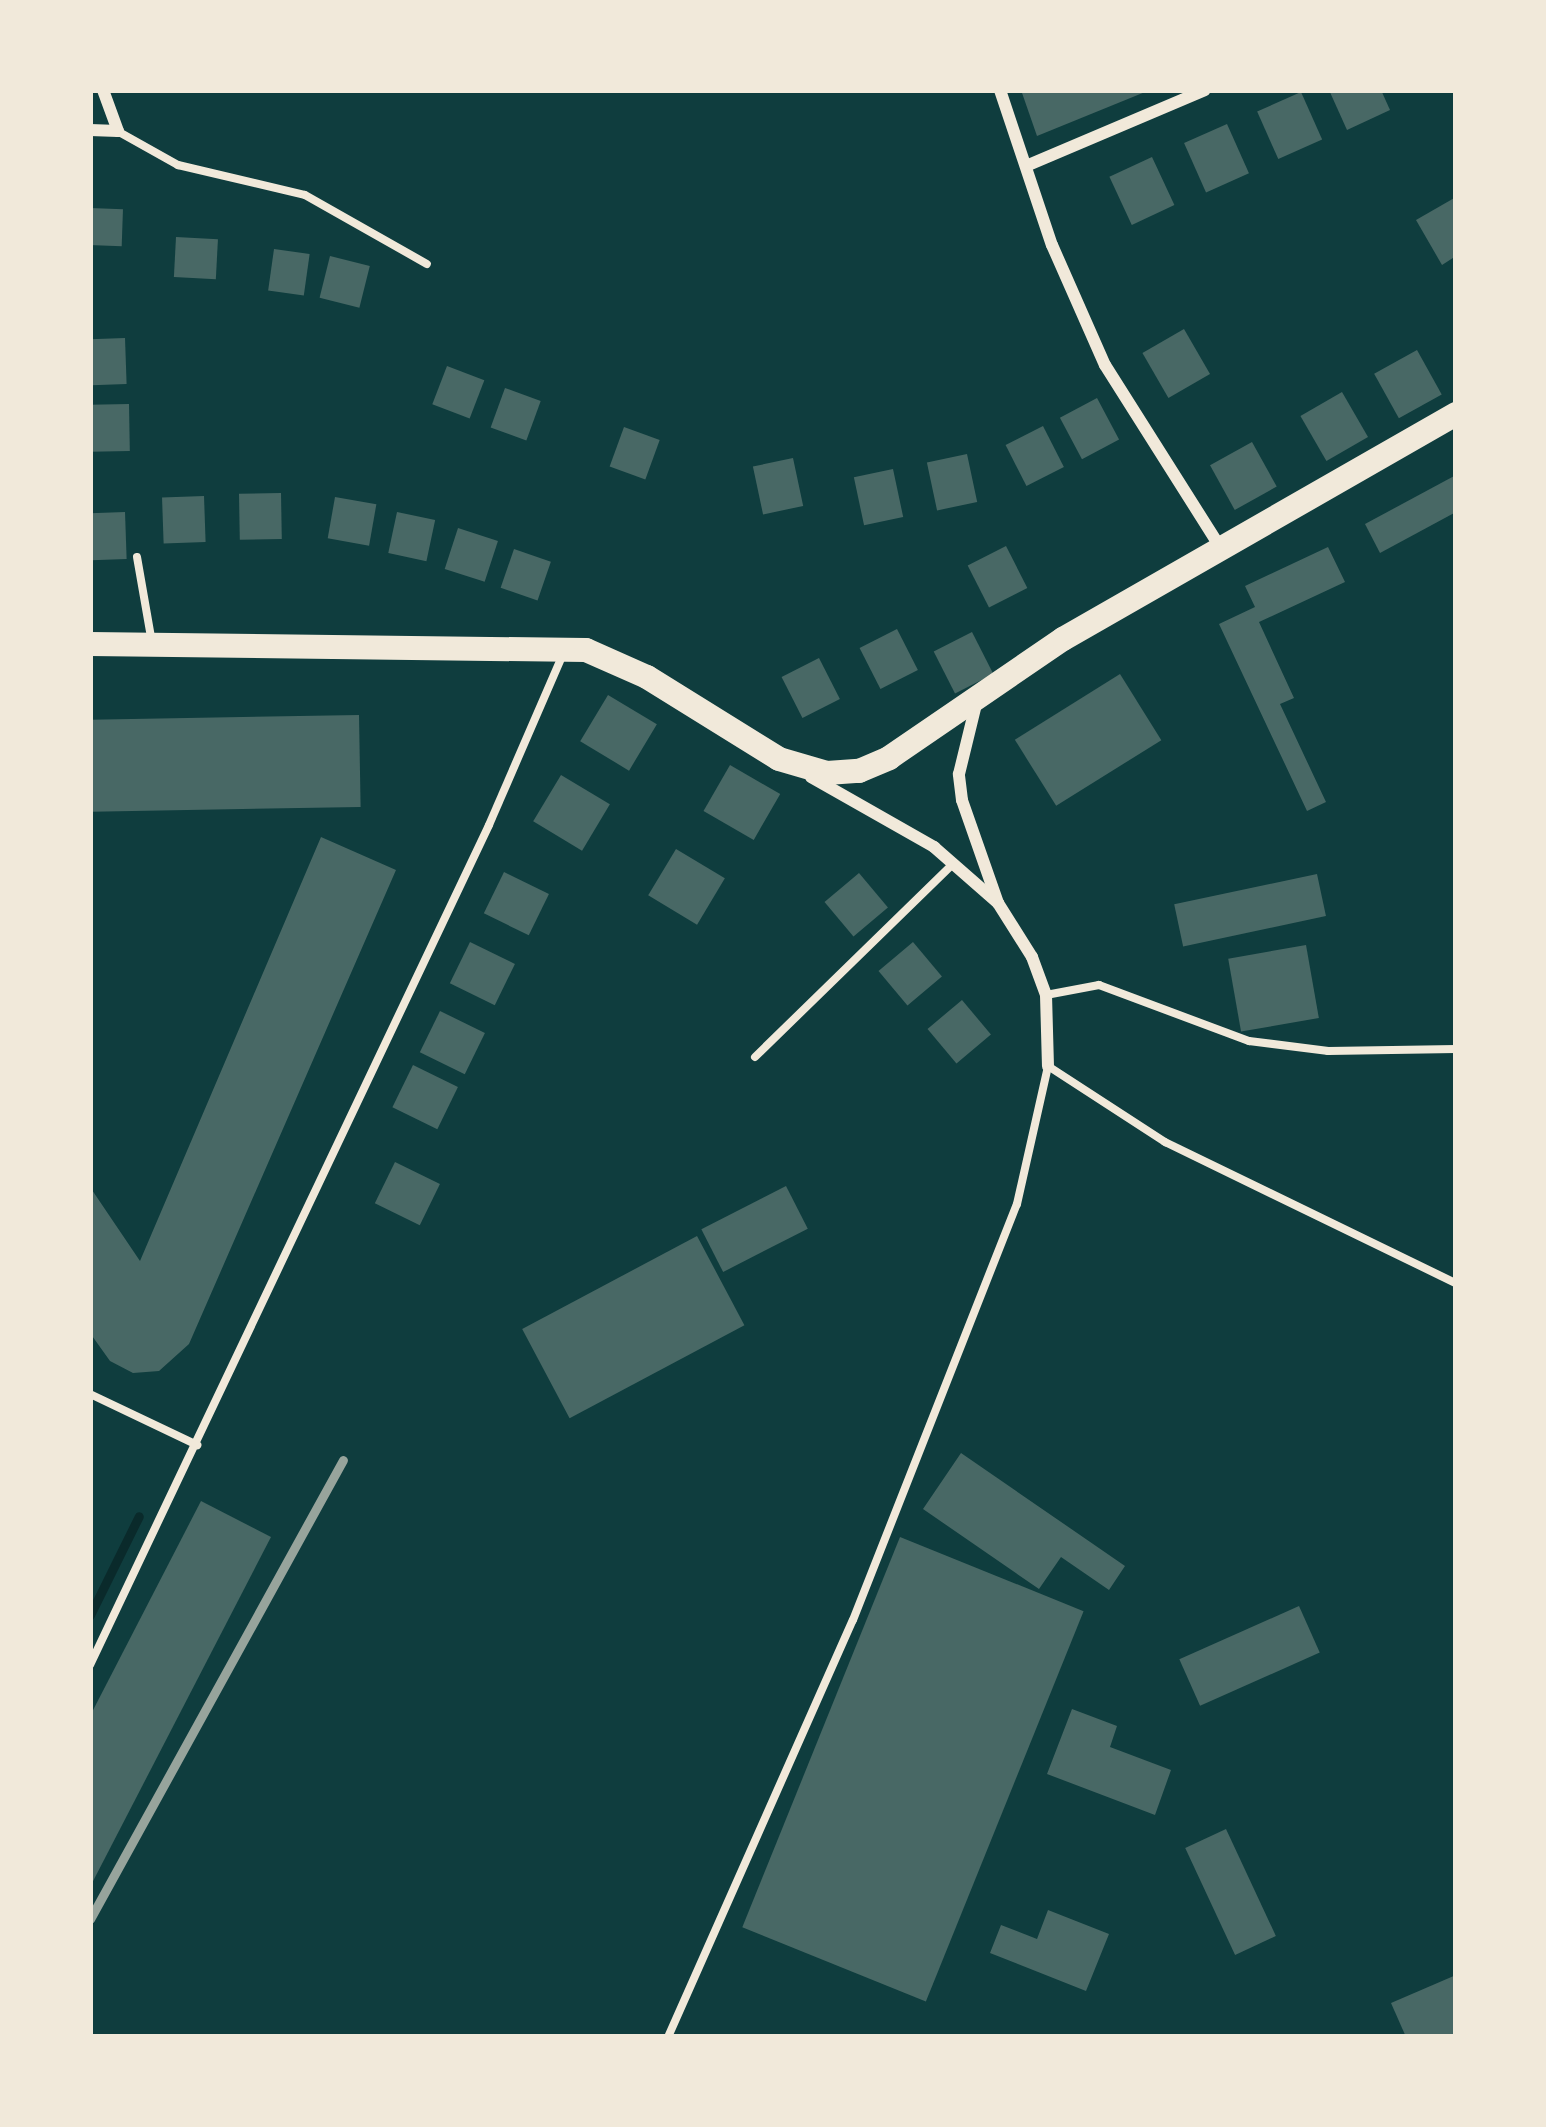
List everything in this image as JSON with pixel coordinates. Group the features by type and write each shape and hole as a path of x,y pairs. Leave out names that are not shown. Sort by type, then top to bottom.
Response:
{"main road":[{"path":"90,644 566,648 626,666 778,759 826,773 859,771 889,758 1063,639 1456,414"}],"street":[{"path":"90,130 118,131 103,90"},
{"path":"1000,90 1052,244 1106,365 1220,547"},
{"path":"1026,166 1205,90"},
{"path":"980,696 961,747 962,800 998,903 1032,957 1046,995 1048,1066"},
{"path":"778,759 899,824 998,903"}],"lane":[{"path":"118,131 178,165 305,196 427,264"},
{"path":"137,557 152,645"},
{"path":"90,1665 489,825 566,648"},
{"path":"754,1057 953,864"},
{"path":"1046,995 1099,985 1249,1040 1328,1051 1456,1048"},
{"path":"668,2037 853,1620 1000,1248 1017,1204 1048,1066 1165,1142 1456,1283"},
{"path":"90,1394 197,1445"}],"building":[{"path":"1021,90 1150,90 1037,136"},
{"path":"1329,90 1381,90 1390,110 1347,130"},
{"path":"1301,92 1322,140 1278,159 1257,112"},
{"path":"1227,124 1249,173 1206,192 1184,143"},
{"path":"1152,157 1174,205 1132,225 1109,177"},
{"path":"1456,197 1456,256 1442,265 1416,220"},
{"path":"90,208 123,209 122,246 90,245"},
{"path":"176,237 218,239 216,279 174,277"},
{"path":"274,249 310,254 304,296 268,291"},
{"path":"330,256 370,266 359,308 320,298"},
{"path":"1184,329 1210,374 1168,398 1142,353"},
{"path":"125,338 127,384 92,385 90,339"},
{"path":"1417,350 1442,395 1399,418 1374,374"},
{"path":"447,366 484,380 470,419 432,404"},
{"path":"505,388 541,401 526,440 491,427"},
{"path":"1342,392 1368,437 1326,461 1300,416"},
{"path":"1097,398 1119,439 1082,459 1060,418"},
{"path":"129,404 130,451 91,452 90,405"},
{"path":"1043,426 1064,467 1026,486 1006,445"},
{"path":"624,427 660,440 645,479 610,466"},
{"path":"1252,442 1277,487 1235,510 1210,465"},
{"path":"967,454 977,502 937,510 927,463"},
{"path":"793,458 803,506 763,514 753,467"},
{"path":"893,469 903,517 864,525 854,477"},
{"path":"1456,475 1456,512 1380,553 1365,524"},
{"path":"281,493 282,539 240,540 239,494"},
{"path":"204,496 206,542 164,543 162,497"},
{"path":"335,497 376,504 369,546 328,538"},
{"path":"125,512 127,559 92,560 90,513"},
{"path":"397,512 435,520 426,561 388,553"},
{"path":"458,528 498,541 485,582 445,569"},
{"path":"1006,546 1027,588 989,607 968,566"},
{"path":"1328,547 1345,582 1259,622 1294,698 1280,704 1326,802 1307,811 1219,624 1255,607 1245,586"},
{"path":"514,549 551,562 538,600 501,588"},
{"path":"897,629 918,670 880,689 860,648"},
{"path":"972,632 993,674 955,693 934,652"},
{"path":"819,658 840,699 802,718 782,677"},
{"path":"1120,674 1161,740 1056,806 1015,740"},
{"path":"608,695 657,724 629,771 580,741"},
{"path":"359,715 361,807 92,812 90,720"},
{"path":"730,765 780,794 754,840 704,811"},
{"path":"561,775 610,804 582,851 533,821"},
{"path":"321,837 396,870 189,1344 159,1371 133,1373 110,1361 90,1333 90,1187 140,1261"},
{"path":"676,849 725,878 697,925 648,895"},
{"path":"504,872 549,894 529,935 484,913"},
{"path":"859,873 888,907 853,936 825,902"},
{"path":"1317,874 1326,916 1183,946 1174,904"},
{"path":"470,942 515,964 495,1005 450,983"},
{"path":"913,942 942,976 907,1005 879,971"},
{"path":"1306,945 1319,1018 1241,1032 1228,959"},
{"path":"962,1000 991,1034 956,1063 928,1029"},
{"path":"440,1011 485,1033 465,1074 420,1052"},
{"path":"413,1065 458,1087 437,1129 392,1107"},
{"path":"395,1162 440,1184 420,1225 375,1203"},
{"path":"786,1186 808,1229 723,1272 701,1229"},
{"path":"697,1236 744,1325 570,1418 522,1329"},
{"path":"961,1453 1125,1566 1109,1590 1061,1557 1039,1589 923,1509"},
{"path":"201,1501 271,1537 90,1887 90,1716"},
{"path":"900,1537 1084,1611 926,2002 742,1927"},
{"path":"1299,1606 1320,1653 1200,1706 1179,1659"},
{"path":"1072,1709 1117,1726 1110,1747 1171,1770 1155,1815 1047,1774"},
{"path":"1226,1829 1276,1936 1235,1955 1185,1848"},
{"path":"1048,1910 1109,1934 1086,1991 990,1953 1001,1925 1037,1939"},
{"path":"1456,1975 1456,2037 1406,2037 1391,2003"}],"waterway":[{"path":"90,1615 139,1516"}],"railway":[{"path":"90,1919 343,1460"}]}
